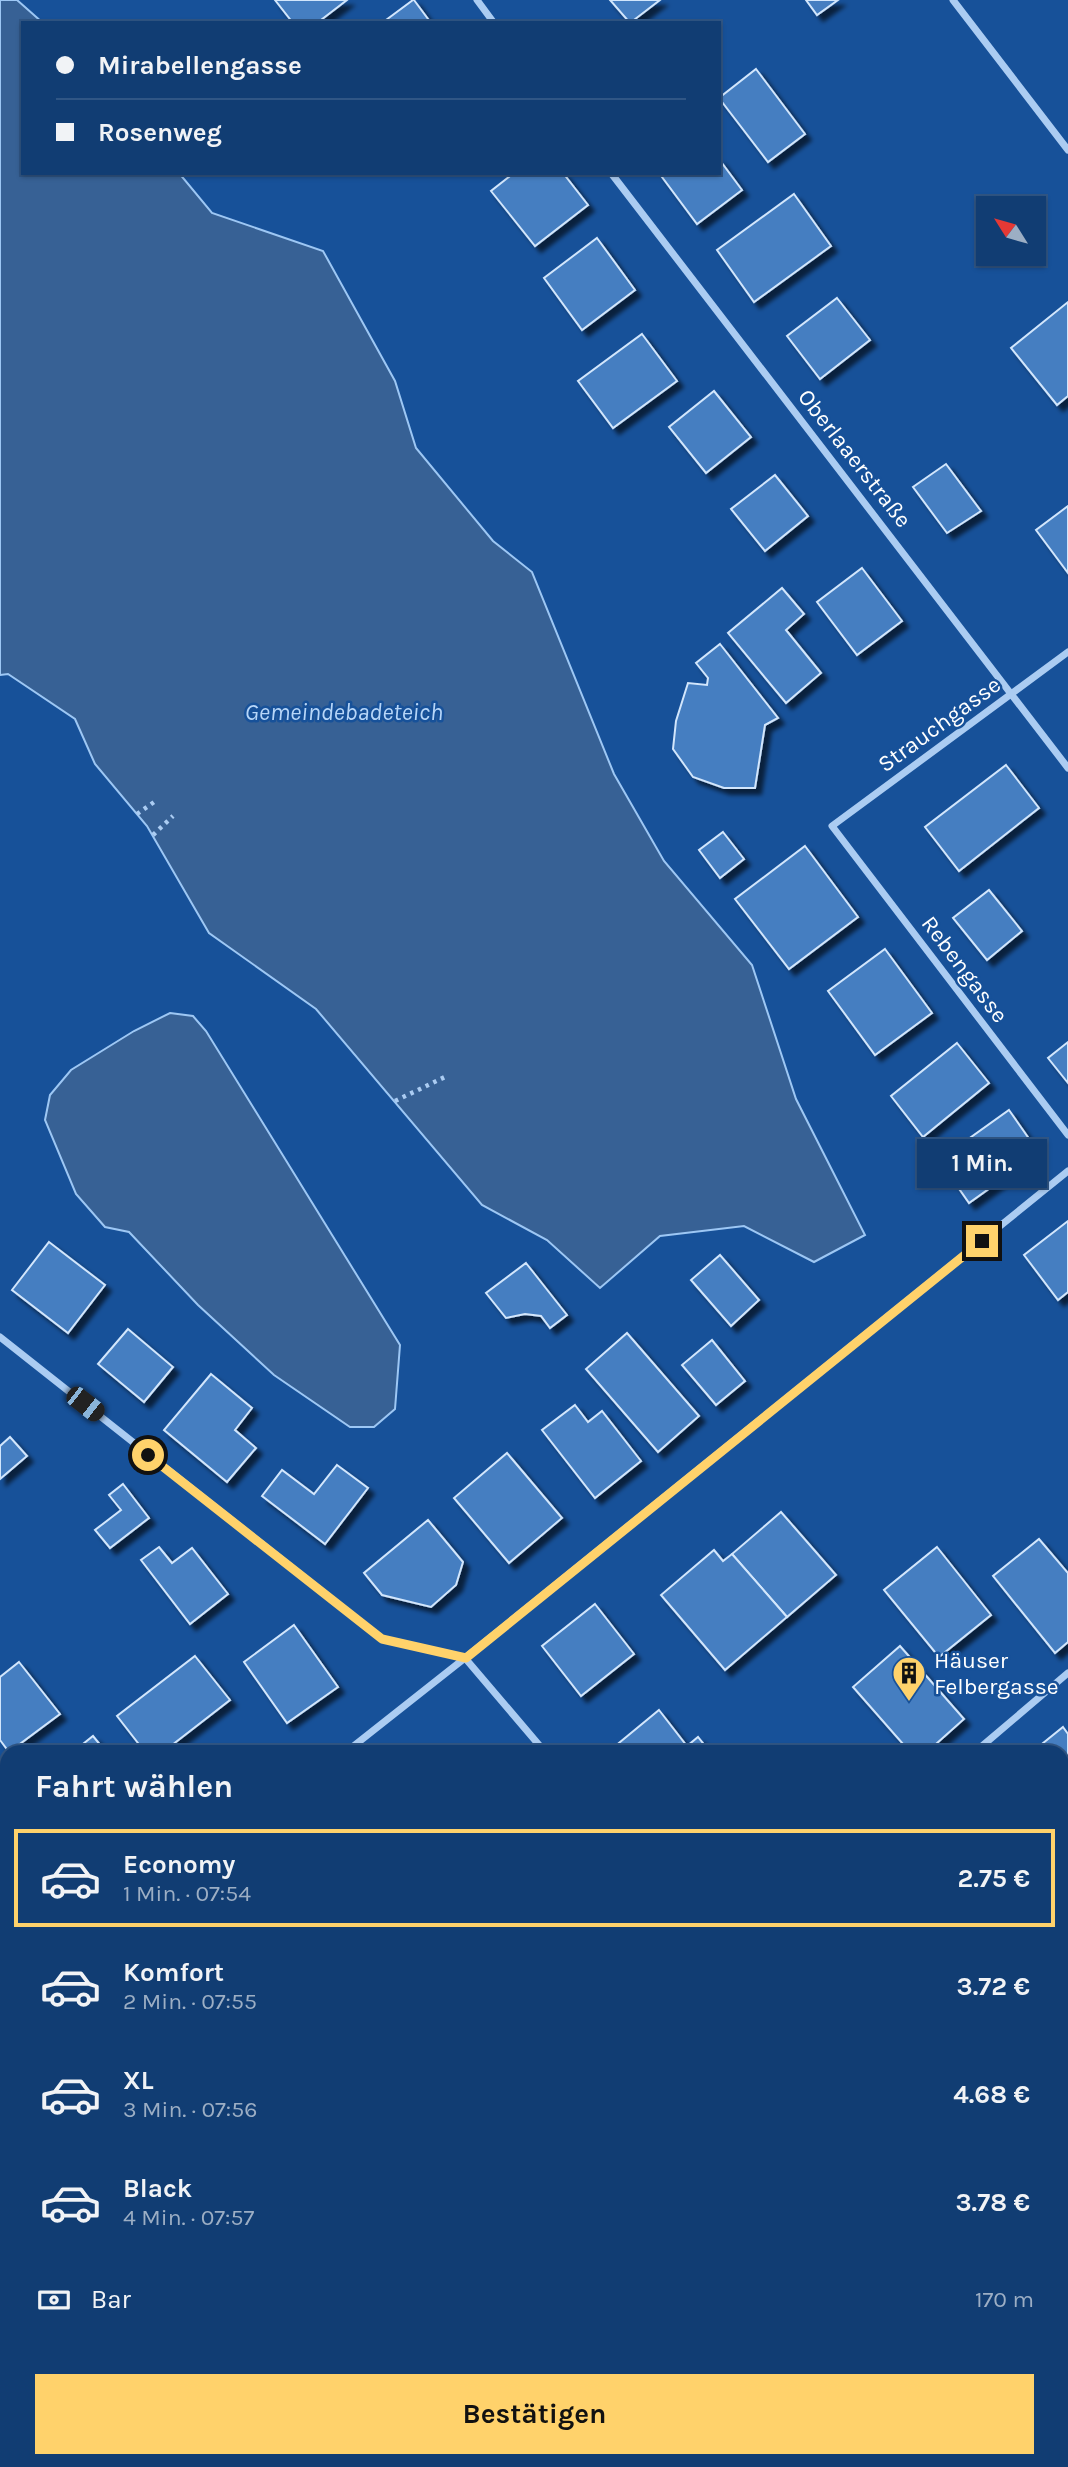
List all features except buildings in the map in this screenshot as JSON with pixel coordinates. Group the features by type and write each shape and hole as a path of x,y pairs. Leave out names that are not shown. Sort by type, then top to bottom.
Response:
{"street":[{"path":"477,0 493,21"},
{"path":"953,0 1068,150"},
{"name":"Oberlaaerstraße","path":"613,175 1068,768"},
{"name":"Strauchgasse","path":"832,826 1068,652"},
{"name":"Rebengasse","path":"832,826 1068,1135"},
{"path":"355,1745 1068,1171"},
{"path":"0,1337 382,1639 466,1658 539,1745"},
{"path":"983,1745 1068,1673"}],"path":[{"path":"137,814 157,800"},
{"path":"153,835 173,816"},
{"path":"395,1101 447,1076"}],"water":[{"name":"Gemeindebadeteich","path":"0,0 17,0 41,21 21,21 21,175 181,175 212,213 323,251 395,381 416,448 493,541 532,572 614,774 664,861 752,965 796,1099 865,1235 814,1262 744,1226 660,1236 600,1288 547,1240 482,1205 316,1009 209,933 147,826 95,764 75,719 8,674 0,675"},
{"path":"170,1013 193,1016 206,1031 400,1345 395,1409 374,1427 350,1427 274,1375 198,1305 129,1232 105,1227 76,1194 45,1120 50,1095 71,1070 134,1031"}],"place":[{"name":"Häuser Felbergasse","path":"909,1703"}],"route":[{"path":"148,1455 382,1639 466,1658 982,1241"}]}
